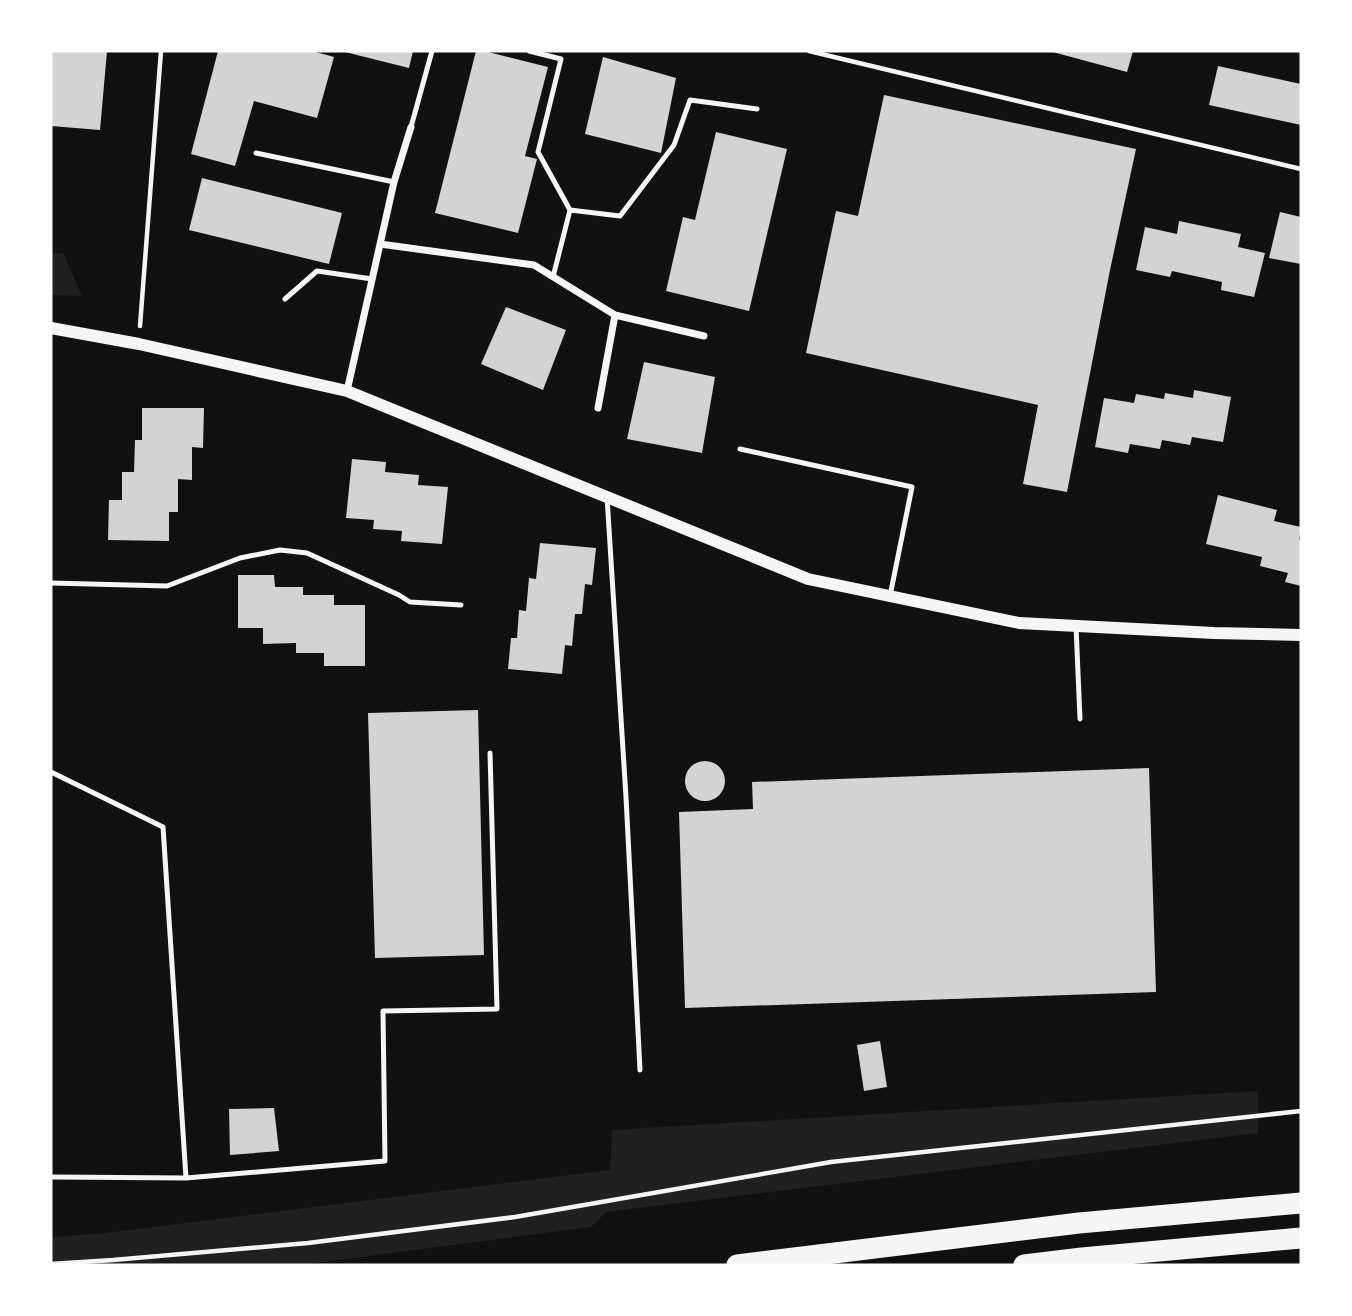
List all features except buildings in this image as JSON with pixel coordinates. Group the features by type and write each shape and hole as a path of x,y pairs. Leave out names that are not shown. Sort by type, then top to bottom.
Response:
{"highway":[{"path":"737,1265 1079,1223 1301,1203"},
{"path":"1024,1265 1301,1238"}],"street":[{"path":"347,391 394,181 411,127"},
{"path":"380,244 534,265 615,315 704,336"},
{"path":"598,408 615,315"},
{"path":"51,328 139,344 347,391 808,579 1019,624 1301,635"}],"lane":[{"path":"411,127 432,51"},
{"path":"528,51 561,59 538,152 570,210 552,276"},
{"path":"570,210 620,216 674,145 690,100 757,109"},
{"path":"256,153 394,181"},
{"path":"285,299 317,271 372,279"},
{"path":"740,449 912,487 890,596"},
{"path":"607,497 640,1070"},
{"path":"51,583 167,586 240,558 280,550 307,553 410,602 461,605"},
{"path":"1076,626 1080,719"},
{"path":"54,1177 186,1178 385,1161 383,1011 496,1009 490,753"},
{"path":"51,772 163,827 186,1178"}],"path":[{"path":"139,344 161,51"},
{"path":"809,51 1301,169"},
{"path":"51,1264 307,1243 515,1217 831,1162 1301,1111"}],"shaded area":[{"path":"51,253 63,253 82,296 51,295"},
{"path":"1258,1091 1258,1133 606,1212 591,1227 300,1265 51,1265 51,1237 106,1233 610,1170 612,1130"}]}
